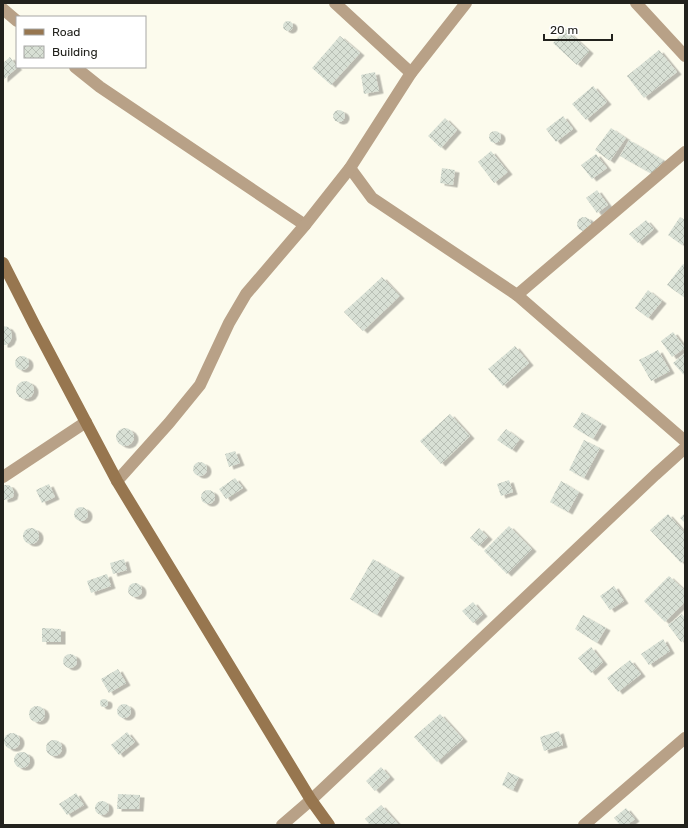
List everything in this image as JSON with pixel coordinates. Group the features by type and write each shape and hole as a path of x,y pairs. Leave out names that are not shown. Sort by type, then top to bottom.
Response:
{"street":[{"path":"335,3 411,72"},
{"path":"117,481 169,423 200,385 229,323 246,294 305,225 350,168 411,72 466,3"},
{"path":"636,3 685,56"},
{"path":"3,9 16,19"},
{"path":"76,68 100,87 305,225"},
{"path":"517,295 685,152"},
{"path":"350,168 372,198 517,295 685,441"},
{"path":"3,263 117,481 311,800 328,825"},
{"path":"3,477 86,422"},
{"path":"282,825 311,800 685,448"},
{"path":"584,825 685,738"}],"building":[{"path":"286,21 290,21 292,22 292,30 286,31 283,28 283,24"},
{"path":"565,29 589,51 577,65 553,43"},
{"path":"340,36 360,53 331,85 312,68"},
{"path":"659,50 677,72 644,98 627,76"},
{"path":"10,57 17,68 3,80 3,63"},
{"path":"375,72 379,91 364,94 361,75"},
{"path":"593,86 607,102 586,120 572,104"},
{"path":"337,110 341,110 345,116 341,122 337,122 333,118 333,114"},
{"path":"563,116 573,129 556,142 546,129"},
{"path":"445,118 457,130 441,148 428,136"},
{"path":"611,128 626,138 610,161 595,150"},
{"path":"493,131 497,131 501,137 497,143 493,143 489,139 489,135"},
{"path":"629,140 663,160 654,175 620,156"},
{"path":"491,151 508,172 494,183 478,162"},
{"path":"596,154 607,168 592,179 581,165"},
{"path":"442,168 455,170 453,185 440,183"},
{"path":"597,190 608,205 597,213 586,198"},
{"path":"581,217 587,217 591,221 591,227 587,231 581,231 577,227 577,221"},
{"path":"680,217 685,220 685,241 682,245 668,235"},
{"path":"646,220 654,229 638,243 629,234"},
{"path":"683,264 685,265 685,298 667,285"},
{"path":"382,277 400,296 363,331 344,312"},
{"path":"648,290 662,301 648,318 635,308"},
{"path":"3,326 8,327 11,331 12,337 10,342 6,345 3,345"},
{"path":"673,332 685,348 672,357 661,341"},
{"path":"515,346 529,363 503,386 488,369"},
{"path":"658,350 670,371 651,381 639,360"},
{"path":"685,353 685,376 673,363"},
{"path":"22,356 27,358 29,363 27,368 22,370 17,368 15,363 17,358"},
{"path":"21,381 29,381 34,386 32,397 29,399 21,399 16,394 16,386"},
{"path":"582,412 602,424 593,439 573,427"},
{"path":"450,414 470,436 441,464 420,441"},
{"path":"125,428 131,431 134,437 131,443 125,446 119,443 116,437 119,431"},
{"path":"506,429 520,439 512,450 497,440"},
{"path":"584,440 600,448 584,478 569,470"},
{"path":"235,451 240,463 229,467 225,454"},
{"path":"200,462 205,464 207,469 205,474 200,476 195,474 193,469 195,464"},
{"path":"235,478 243,488 226,499 219,489"},
{"path":"509,480 513,492 501,496 497,484"},
{"path":"561,481 579,492 568,512 550,502"},
{"path":"49,484 55,497 42,503 36,490"},
{"path":"9,485 14,492 13,497 4,500 3,486"},
{"path":"208,490 213,492 215,497 213,502 208,504 203,502 201,497 203,492"},
{"path":"81,507 86,509 88,514 86,519 81,521 76,519 74,514 76,509"},
{"path":"685,513 685,523 680,518"},
{"path":"668,514 685,533 685,560 681,563 650,530"},
{"path":"509,526 532,549 507,574 484,551"},
{"path":"31,528 38,533 39,536 34,543 31,544 24,539 23,536 28,529"},
{"path":"479,528 488,537 479,546 470,538"},
{"path":"124,559 127,570 113,574 110,563"},
{"path":"373,559 400,575 377,615 350,599"},
{"path":"107,574 111,586 91,593 87,581"},
{"path":"669,576 685,591 685,602 665,622 644,601"},
{"path":"135,583 140,585 142,590 140,595 135,597 130,595 128,590 130,585"},
{"path":"614,586 624,601 610,610 600,596"},
{"path":"473,602 483,614 473,623 462,611"},
{"path":"682,614 685,618 685,639 681,642 668,625"},
{"path":"583,615 606,628 597,643 575,629"},
{"path":"42,628 61,629 61,642 42,642"},
{"path":"663,639 670,651 649,665 641,654"},
{"path":"591,647 603,662 591,673 578,658"},
{"path":"70,654 75,656 77,661 75,666 70,668 65,666 63,661 65,656"},
{"path":"630,660 641,674 618,692 607,678"},
{"path":"118,669 126,683 109,693 101,679"},
{"path":"104,699 107,700 107,706 104,707 101,706 100,703 101,700"},
{"path":"124,704 129,706 131,711 129,716 124,718 119,716 117,711 119,706"},
{"path":"37,706 43,708 45,714 43,720 37,722 31,720 29,714 31,708"},
{"path":"440,714 463,739 437,762 414,737"},
{"path":"559,731 563,745 544,751 540,737"},
{"path":"127,732 135,742 119,755 111,745"},
{"path":"12,733 18,735 20,741 18,747 12,749 6,747 4,741 6,735"},
{"path":"54,740 61,745 62,748 57,755 54,756 47,751 46,748 51,741"},
{"path":"19,752 25,752 30,757 28,766 25,768 19,768 14,763 14,757"},
{"path":"381,767 390,777 375,791 366,781"},
{"path":"508,772 519,777 513,790 502,785"},
{"path":"76,793 84,805 67,815 59,804"},
{"path":"118,794 140,795 139,809 117,809"},
{"path":"99,801 105,801 109,805 109,811 105,815 99,815 95,811 95,805"},
{"path":"381,805 399,825 370,825 365,819"},
{"path":"626,808 635,819 627,825 620,825 614,818"}]}
